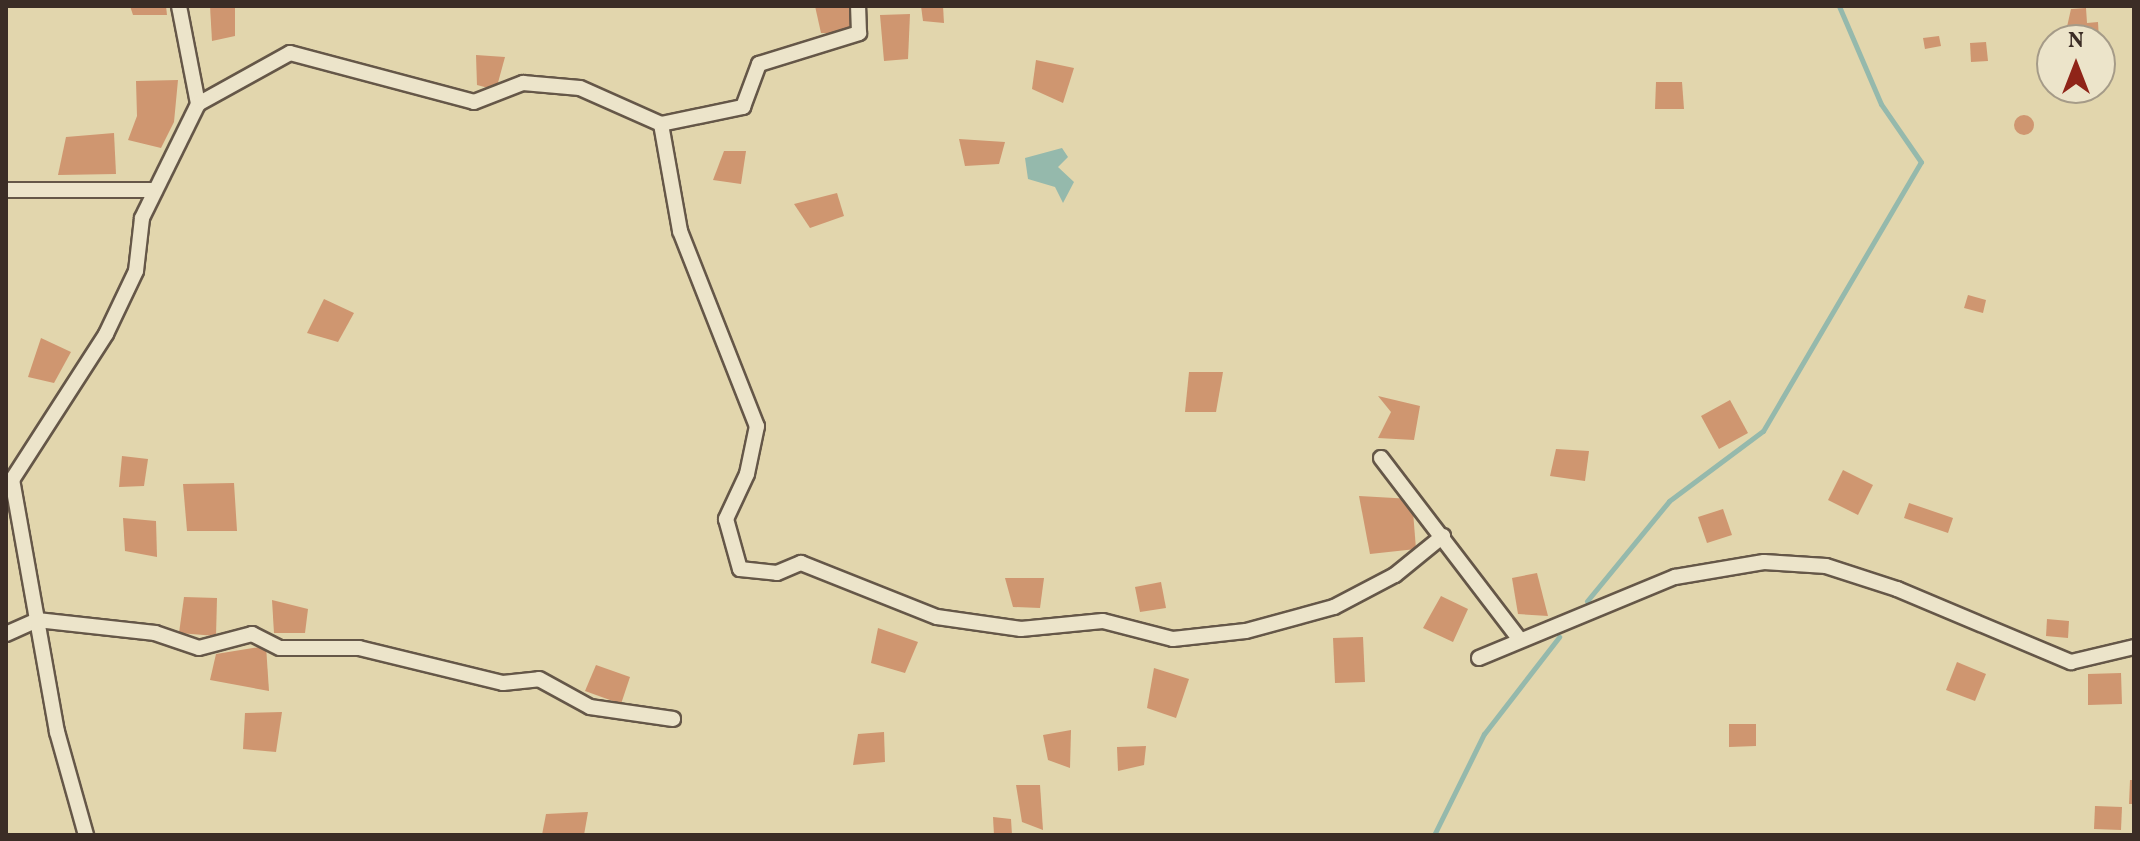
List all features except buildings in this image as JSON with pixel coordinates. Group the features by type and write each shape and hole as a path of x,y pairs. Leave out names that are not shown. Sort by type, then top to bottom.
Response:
{"street":[{"path":"179,6 198,104"},
{"path":"83,833 37,620 12,480 106,334 136,271 142,218 198,104 290,53 474,102 523,83 580,88 661,124 743,107 759,64 859,33 858,6"},
{"path":"661,124 680,231 757,426 747,474 726,519 740,569 777,573 801,563 937,617 1021,629 1103,621 1173,639 1246,631 1334,607 1395,575 1443,536"},
{"path":"6,190 155,190"},
{"path":"1381,458 1443,536 1495,616 1520,640"},
{"path":"1479,658 1675,577 1764,562 1826,566 1897,589 2071,662 2134,647"},
{"path":"6,634 37,620 155,633 199,648 252,634 280,648 359,648 503,683 539,679 590,707 673,719"}],"water":[{"path":"1062,148 1068,157 1058,167 1074,182 1063,203 1055,187 1028,179 1025,158"}],"waterway":[{"path":"1587,601 1669,501 1763,431 1921,162 1881,104 1839,6"},
{"path":"1434,835 1484,734 1559,637"}]}
